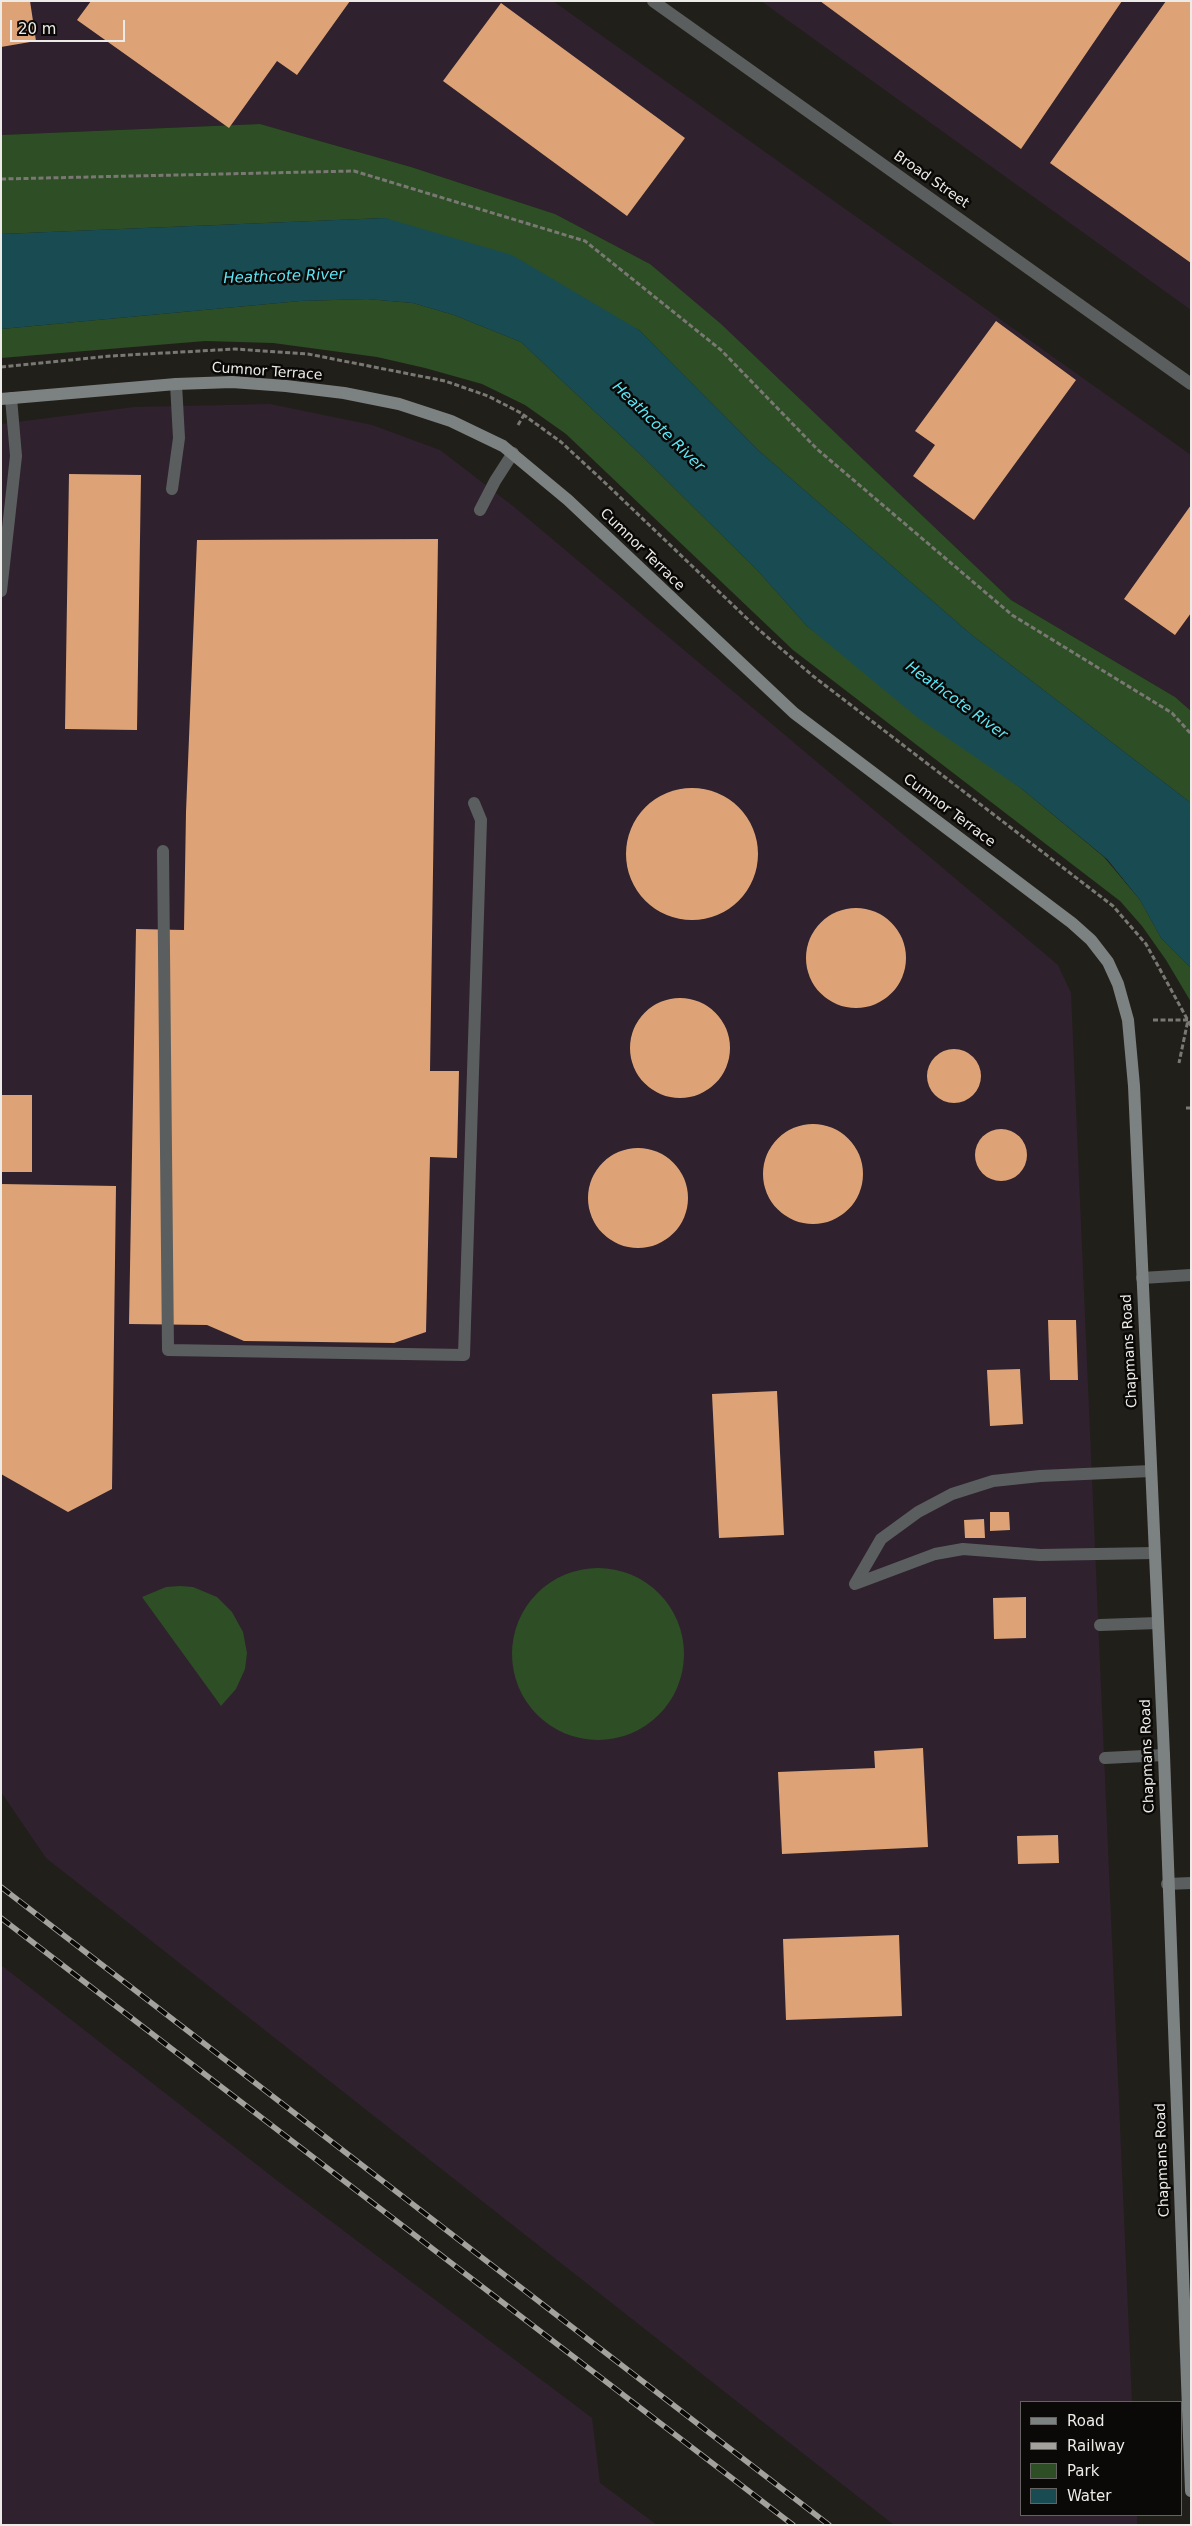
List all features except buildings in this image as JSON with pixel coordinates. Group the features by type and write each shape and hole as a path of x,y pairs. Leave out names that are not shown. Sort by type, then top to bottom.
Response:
{"street":[{"name":"Broad Street","path":"653,1 1191,384"},
{"name":"Cumnor Terrace","path":"6,398 176,384 232,382 344,392 399,404 452,421 504,446 568,500 794,714 1046,902 1091,940 1108,962 1118,984 1128,1020"},
{"path":"172,489 179,438 176,384"},
{"path":"1,591 16,456 6,398"},
{"path":"480,510 513,452"},
{"path":"163,851 168,1350 464,1355 481,820 474,803"},
{"name":"Chapmans Road","path":"1128,1020 1133,1070 1164,1755 1167,1884 1187,2285 1191,2491"},
{"path":"1142,1278 1191,1275"},
{"path":"1151,1472 1040,1476 993,1481 952,1494 918,1512 881,1539 855,1584 935,1554 963,1549 1040,1555 1154,1552"},
{"path":"1100,1625 1158,1623"},
{"path":"1105,1758 1164,1755"},
{"path":"1167,1884 1191,1883"}],"path":[{"path":"1,179 354,170 585,241 721,350 817,449 1012,615 1172,713 1191,734"},
{"path":"518,424 524,415"},
{"path":"1166,1020 1188,1020 1179,1062"}],"shaded area":[{"path":"1,1 553,1 1191,455 1191,711 1175,697 1011,600 864,460 650,264 555,214 411,167 260,124 1,135"},
{"path":"761,1 1191,1 1191,310"},
{"path":"270,404 372,425 440,450 513,506 1058,965 1071,993 1132,2401 1020,2401 1020,2516 1137,2516 1137,2525 894,2525 46,1858 1,1792 1,424 134,407"},
{"path":"1,1965 279,2182 592,2418 600,2483 657,2525 1,2525"}],"green space":[{"path":"260,124 411,167 555,214 650,264 721,324 1011,600 1175,697 1191,711 1191,803 973,636 759,451 639,330 385,218 1,234 1,135"},
{"path":"367,299 413,303 454,315 521,342 639,453 758,571 807,626 1022,789 1104,857 1140,900 1161,938 1191,968 1191,1002 1166,960 1142,926 1120,901 793,650 566,434 525,405 482,384 425,368 377,357 273,343 205,341 1,358 1,329 300,301"},
{"path":"590,1568 606,1568 639,1578 659,1593 674,1613 682,1637 684,1654 682,1671 674,1695 659,1715 639,1730 623,1736 606,1740 590,1740 557,1730 532,1709 522,1695 516,1679 512,1662 512,1646 522,1613 543,1588 557,1578 573,1572"},
{"path":"166,1587 193,1587 217,1597 232,1612 243,1632 247,1653 245,1669 236,1689 221,1706 142,1597"}],"water":[{"name":"Heathcote River","path":"385,218 512,255 639,330 759,451 973,636 1191,803 1191,968 1161,938 1140,900 1107,859 1022,789 918,718 807,626 758,571 639,453 521,342 454,315 413,303 367,299 300,301 1,329 1,234"}],"railway":[{"path":"1,1887 829,2525"},
{"path":"1,1918 793,2525"}]}
